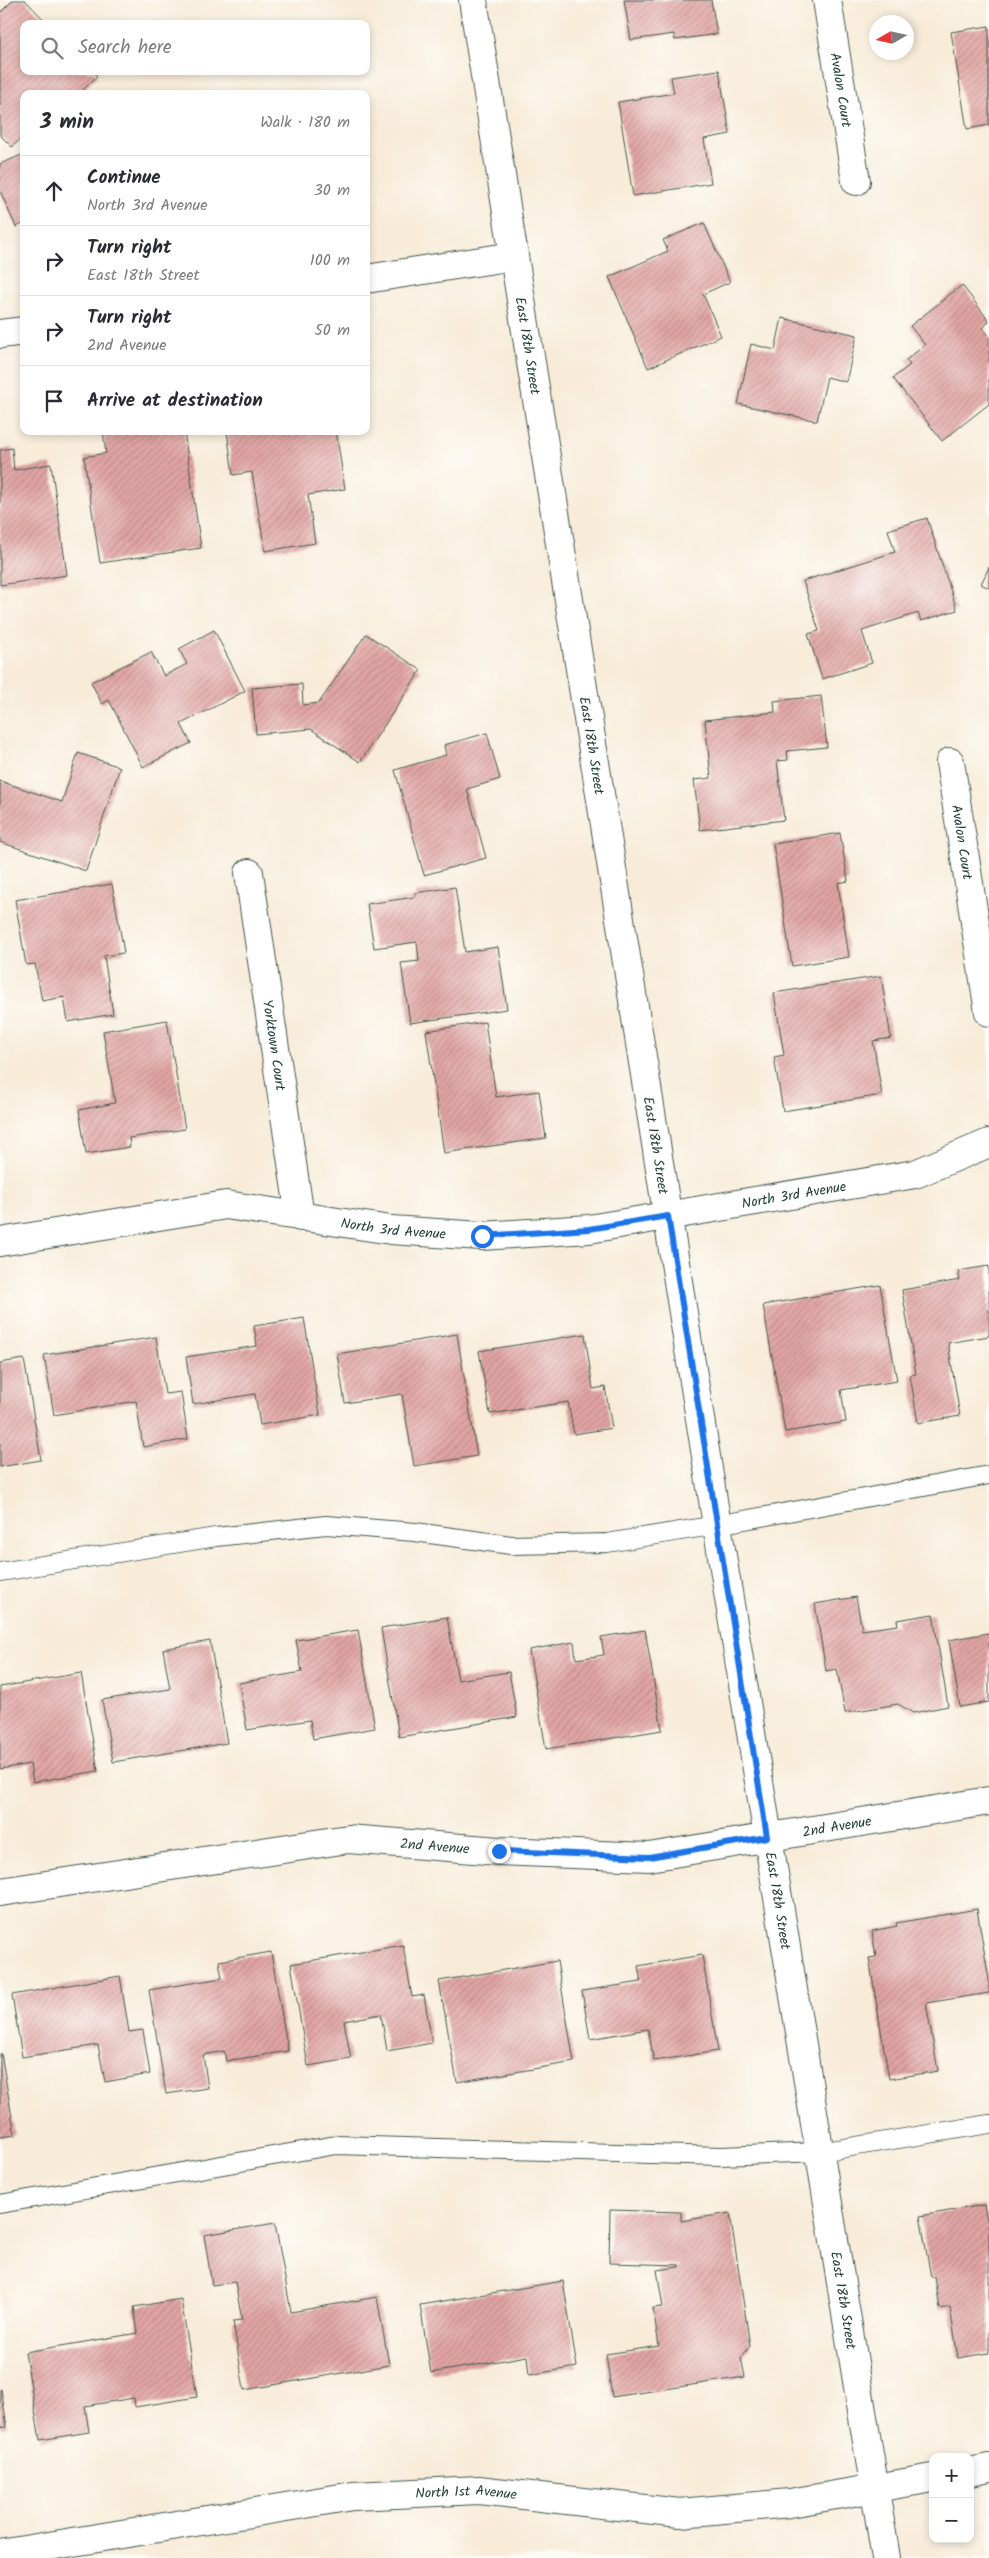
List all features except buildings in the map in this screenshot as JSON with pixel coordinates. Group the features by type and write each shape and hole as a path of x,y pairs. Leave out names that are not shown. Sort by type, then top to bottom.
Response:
{"street":[{"name":"East 18th Street","path":"473,0 767,1837 886,2558"},
{"name":"Avalon Court","path":"827,0 856,180"},
{"path":"370,277 514,256"},
{"path":"0,334 20,332"},
{"name":"Avalon Court","path":"950,762 989,1012"},
{"name":"Yorktown Court","path":"249,874 300,1217"},
{"name":"North 3rd Avenue","path":"0,1242 226,1205 391,1230 482,1236 589,1229 915,1174 989,1143"},
{"name":"2nd Avenue","path":"0,1892 348,1839 499,1851 649,1857 989,1801"},
{"path":"974,2471 989,2468"},
{"name":"North 1st Avenue","path":"0,2554 354,2496 479,2490 680,2513 790,2503 929,2479"}],"lane":[{"path":"0,1572 216,1537 326,1525 415,1532 511,1545 607,1543 717,1525 989,1475"},
{"path":"0,2204 336,2145 721,2156 820,2152 989,2124"}],"route":[{"path":"482,1236 589,1229 668,1216 767,1837 649,1857 499,1851"}]}
